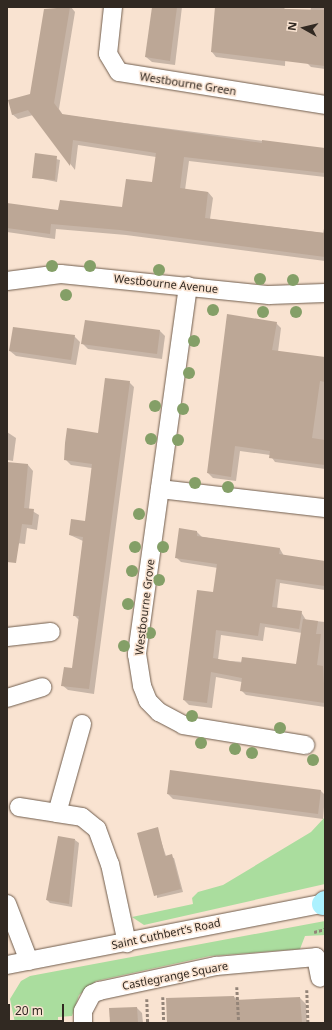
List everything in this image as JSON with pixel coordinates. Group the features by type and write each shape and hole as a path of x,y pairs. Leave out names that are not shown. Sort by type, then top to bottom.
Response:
{"street":[{"name":"Westbourne Green","path":"114,7 108,54 119,72 325,105"},
{"name":"Westbourne Avenue","path":"7,281 60,274 270,295 325,293"},
{"name":"Westbourne Grove","path":"188,286 137,654 142,686 148,701 159,712 183,725 305,744"},
{"path":"160,489 325,508"},
{"path":"7,637 50,632"},
{"path":"7,698 42,687"},
{"path":"57,813 82,724"},
{"path":"19,807 82,817 97,829 110,864 127,943"},
{"name":"Saint Cuthbert’s Road","path":"7,966 324,903"},
{"path":"7,904 29,961"},
{"name":"Castlegrange Square","path":"84,1023 83,1012 92,994 99,991 216,966 316,957 313,980"}],"path":[{"path":"314,932 325,929"},
{"path":"308,1023 313,980"},
{"path":"237,987 238,1023"},
{"path":"163,992 164,1023"},
{"path":"147,995 148,1023"}],"green space":[{"path":"325,817 325,884 144,925 132,917 193,904 192,898 198,892 223,885 311,832"},
{"path":"325,921 325,935 305,936 300,949 210,956 96,981 79,995 72,1016 58,1017 58,1023 15,1023 10,999 21,981 30,976"}],"building":[{"path":"70,7 54,103 62,114 262,143 262,140 325,148 325,173 184,157 180,188 208,192 205,218 325,233 325,257 120,230 51,224 50,234 7,228 7,203 58,210 60,200 122,207 126,179 152,182 156,153 73,140 70,166 28,110 12,115 8,100 30,94 44,9"},
{"path":"152,7 177,7 170,61 145,57"},
{"path":"215,7 325,10 325,66 211,52"},
{"path":"35,153 57,156 55,180 32,178"},
{"path":"227,314 277,322 272,350 325,357 325,382 320,381 312,438 325,440 325,465 269,458 270,451 235,446 231,477 207,473"},
{"path":"85,320 160,330 157,354 81,344"},
{"path":"13,327 75,335 71,360 9,351"},
{"path":"105,378 130,381 89,689 61,686 64,667 72,668 79,616 73,616 83,537 69,535 71,519 85,521 92,464 64,460 67,428 98,433"},
{"path":"7,462 28,464 24,508 34,509 32,525 22,524 16,563 7,562"},
{"path":"179,528 197,531 197,536 280,548 279,554 325,561 325,586 276,579 272,607 302,611 299,629 260,623 258,636 216,630 213,658 241,663 242,657 296,664 303,619 318,621 316,634 321,634 317,665 323,666 325,703 240,691 242,678 211,672 207,703 183,700 197,590 213,592 217,564 175,558"},
{"path":"170,770 321,790 318,814 167,794"},
{"path":"158,827 165,856 172,854 181,889 154,896 137,833"},
{"path":"58,836 75,839 69,904 46,900"},
{"path":"234,996 235,1000 300,997 302,1023 167,1023 166,998"},
{"path":"137,1007 138,1023 110,1023 109,1008"}]}
